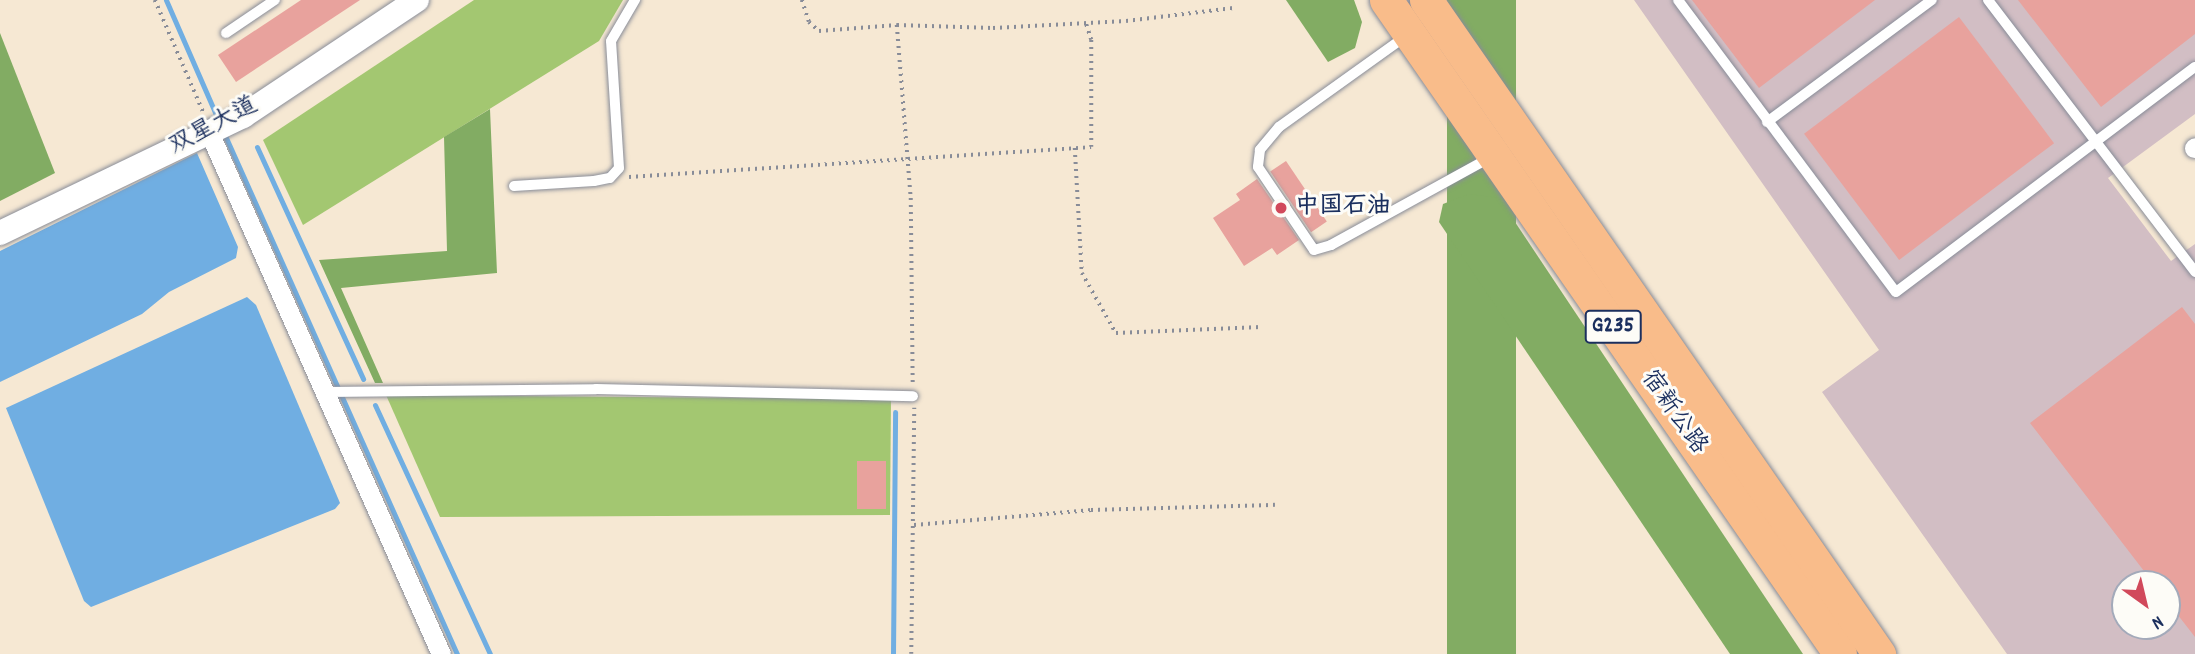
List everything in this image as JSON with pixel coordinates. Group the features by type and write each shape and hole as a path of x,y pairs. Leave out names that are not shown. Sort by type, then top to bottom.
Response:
{"highway":[{"name":"宿新公路","path":"1387,0 1839,654"},
{"name":"宿新公路","path":"1426,0 1879,654"}],"street":[{"name":"双星大道","path":"0,233 217,128 417,0"},
{"path":"217,128 326,392 441,654"}],"lane":[{"path":"226,33 275,0"},
{"path":"514,186 610,178 619,169 611,41 635,0"},
{"path":"1678,0 1896,292 2195,67"},
{"path":"1767,122 1932,0"},
{"path":"1988,0 2194,269"},
{"path":"1410,34 1279,127 1260,150 1258,167 1314,250 1331,245 1417,194 1494,155"},
{"path":"326,392 596,389 914,396"}],"path":[{"path":"155,0 217,128"},
{"path":"802,0 809,22 819,31 897,25 993,28 1233,8"},
{"path":"610,178 1091,146 1091,40 1085,22"},
{"path":"897,25 908,157 914,396 911,654"},
{"path":"1075,148 1082,273 1116,333 1261,327"},
{"path":"914,525 1091,510 1275,505"}],"shaded area":[{"path":"1634,0 2195,0 2195,114 2108,178 2171,261 2195,244 2195,654 2007,654 1822,392 1879,350"}],"green space":[{"path":"474,0 623,0 599,41 303,225 263,140"},
{"path":"1286,0 1354,0 1362,22 1355,48 1328,62"},
{"path":"1447,0 1516,0 1516,654 1447,654"},
{"path":"0,33 55,173 0,201"},
{"path":"490,109 497,273 341,288 383,383 375,383 319,260 447,251 444,137"},
{"path":"1469,194 1499,198 1803,654 1730,654 1439,222 1443,204"},
{"path":"386,395 891,399 890,515 440,517"}],"water":[{"path":"197,153 238,247 236,258 169,292 142,314 0,382 0,251"},
{"path":"247,297 256,305 340,503 335,509 91,607 84,601 6,408"}],"building":[{"path":"301,0 360,0 236,82 218,55"},
{"path":"1692,0 1875,0 1759,88"},
{"path":"2018,0 2195,0 2195,34 2101,107"},
{"path":"1959,17 2054,143 1899,260 1804,134"},
{"path":"1286,161 1327,222 1311,232 1270,172"},
{"path":"1257,179 1299,240 1277,255 1272,248 1244,266 1213,218 1240,200 1236,194"},
{"path":"2182,307 2195,324 2195,637 2181,619 2181,570 2143,570 2030,423"},
{"path":"857,461 886,461 886,509 857,509"}],"waterway":[{"path":"166,0 218,119"},
{"path":"223,131 457,654"},
{"path":"257,147 363,379"},
{"path":"375,405 490,654"},
{"path":"893,654 895,412"}],"place":[{"name":"中国石油","path":"1281,208"}]}
